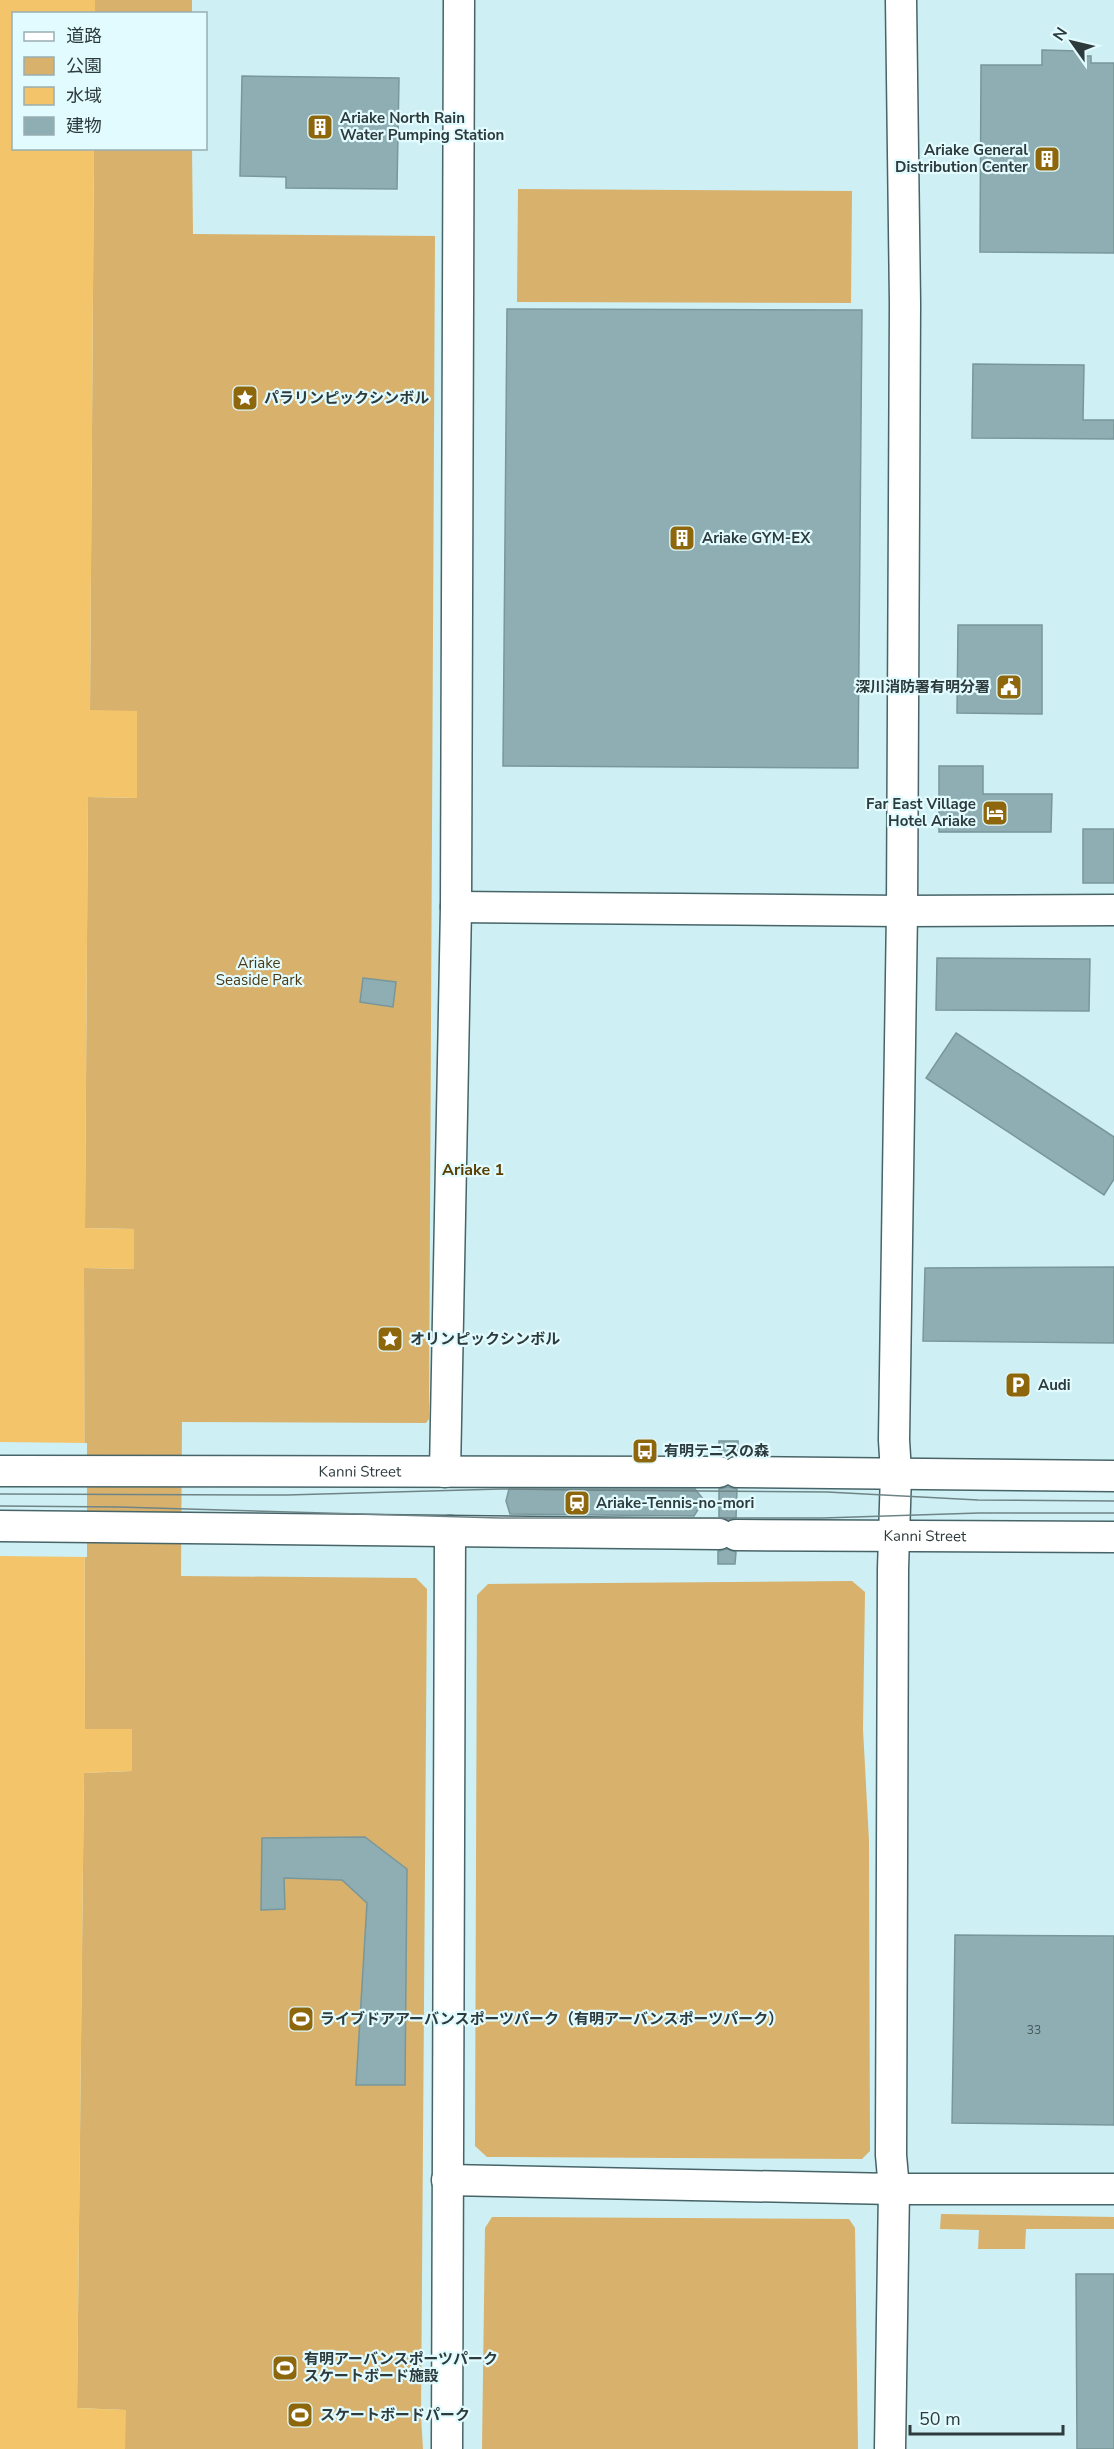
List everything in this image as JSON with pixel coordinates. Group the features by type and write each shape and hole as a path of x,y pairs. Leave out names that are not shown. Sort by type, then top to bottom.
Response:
{"street":[{"path":"445,1472 456,907 459,0"},
{"path":"890,2449 894,2189 891,2143 896,1473 894,1440 902,911 905,304 901,0"},
{"path":"456,907 902,911 1114,910"},
{"name":"Kanni Street","path":"0,1471 728,1472 1114,1476"},
{"name":"Kanni Street","path":"0,1526 1114,1538"},
{"path":"447,2449 450,1531"},
{"path":"447,2180 894,2189 1114,2189"}],"green space":[{"path":"95,0 192,0 192,12 95,12"},
{"name":"Ariake Seaside Park","path":"94,150 192,150 193,234 435,236 429,1419 426,1423 182,1422 181,1576 416,1578 427,1589 421,2416 423,2449 125,2449 125,2410 77,2408 84,1773 132,1771 131,1729 85,1729 84,1268 134,1269 133,1229 85,1228 88,797 137,798 90,710"},
{"path":"518,189 852,191 851,303 517,302"},
{"path":"852,1581 865,1592 863,1729 869,1841 870,2151 862,2159 487,2157 475,2146 477,1595 488,1584"},
{"path":"941,2214 1114,2217 1114,2229 1026,2229 1025,2249 978,2249 979,2230 940,2229"},
{"path":"492,2217 849,2219 855,2228 858,2449 482,2449 485,2228"}],"water":[{"path":"0,0 95,0 95,12 12,12 12,150 94,150 90,710 137,711 137,798 88,797 85,1228 134,1229 134,1269 84,1268 85,1729 132,1729 132,1771 84,1773 77,2408 126,2410 125,2449 0,2449"}],"pier":[{"path":"0,1442 87,1443 87,1557 0,1556"}],"building":[{"name":"Ariake General Distribution Center","path":"1042,50 1078,51 1078,56 1091,56 1091,63 1114,63 1114,253 980,252 981,65 1042,65"},
{"name":"Ariake North Rain Water Pumping Station","path":"242,76 399,78 397,189 286,188 286,177 240,176"},
{"name":"Ariake GYM-EX","path":"507,309 862,310 858,768 503,766"},
{"path":"973,364 1084,365 1083,420 1114,420 1114,439 972,438"},
{"path":"958,625 1042,625 1042,714 957,713"},
{"name":"Far East Village Hotel Ariake","path":"939,766 983,766 983,794 1052,794 1051,832 939,832"},
{"path":"1083,829 1114,829 1114,883 1083,883"},
{"path":"937,958 1090,959 1089,1011 936,1010"},
{"path":"363,978 396,982 393,1007 360,1002"},
{"path":"956,1033 1114,1137 1114,1179 1104,1195 926,1078"},
{"path":"1114,1267 1114,1343 923,1341 925,1268"},
{"path":"719,1441 738,1441 738,1455 728,1457 719,1455"},
{"path":"728,1487 737,1489 736,1518 728,1520 719,1517 719,1489"},
{"path":"509,1489 695,1489 704,1500 694,1516 510,1514 506,1501"},
{"path":"727,1549 736,1552 735,1564 718,1564 718,1551"},
{"path":"365,1837 407,1869 405,2085 356,2085 367,1903 342,1880 284,1878 285,1909 261,1910 262,1838"},
{"path":"955,1935 1114,1936 1114,2125 952,2123"},
{"path":"1076,2274 1114,2274 1114,2449 1077,2449"}],"tram line":[{"path":"0,1494 287,1495 501,1489 827,1492 978,1500 1114,1501"},
{"path":"0,1506 119,1507 500,1518 823,1518 979,1513 1114,1513"}],"place":[{"name":"Ariake North Rain Water Pumping Station","path":"320,127"},
{"name":"Ariake General Distribution Center","path":"1047,159"},
{"name":"パラリンピックシンボル","path":"245,398"},
{"name":"Ariake GYM-EX","path":"682,538"},
{"name":"深川消防署有明分署","path":"1009,687"},
{"name":"Far East Village Hotel Ariake","path":"995,813"},
{"name":"オリンピックシンボル","path":"390,1339"},
{"name":"Audi","path":"1018,1385"},
{"name":"有明テニスの森","path":"645,1451"},
{"name":"Ariake-Tennis-no-mori","path":"577,1503"},
{"name":"ライブドアアーバンスポーツパーク（有明アーバンスポーツパーク）","path":"301,2019"},
{"name":"有明アーバンスポーツパーク スケートボード施設","path":"285,2368"},
{"name":"スケートボードパーク","path":"300,2415"}],"district":[{"name":"Ariake 1","path":"473,1169"}]}
